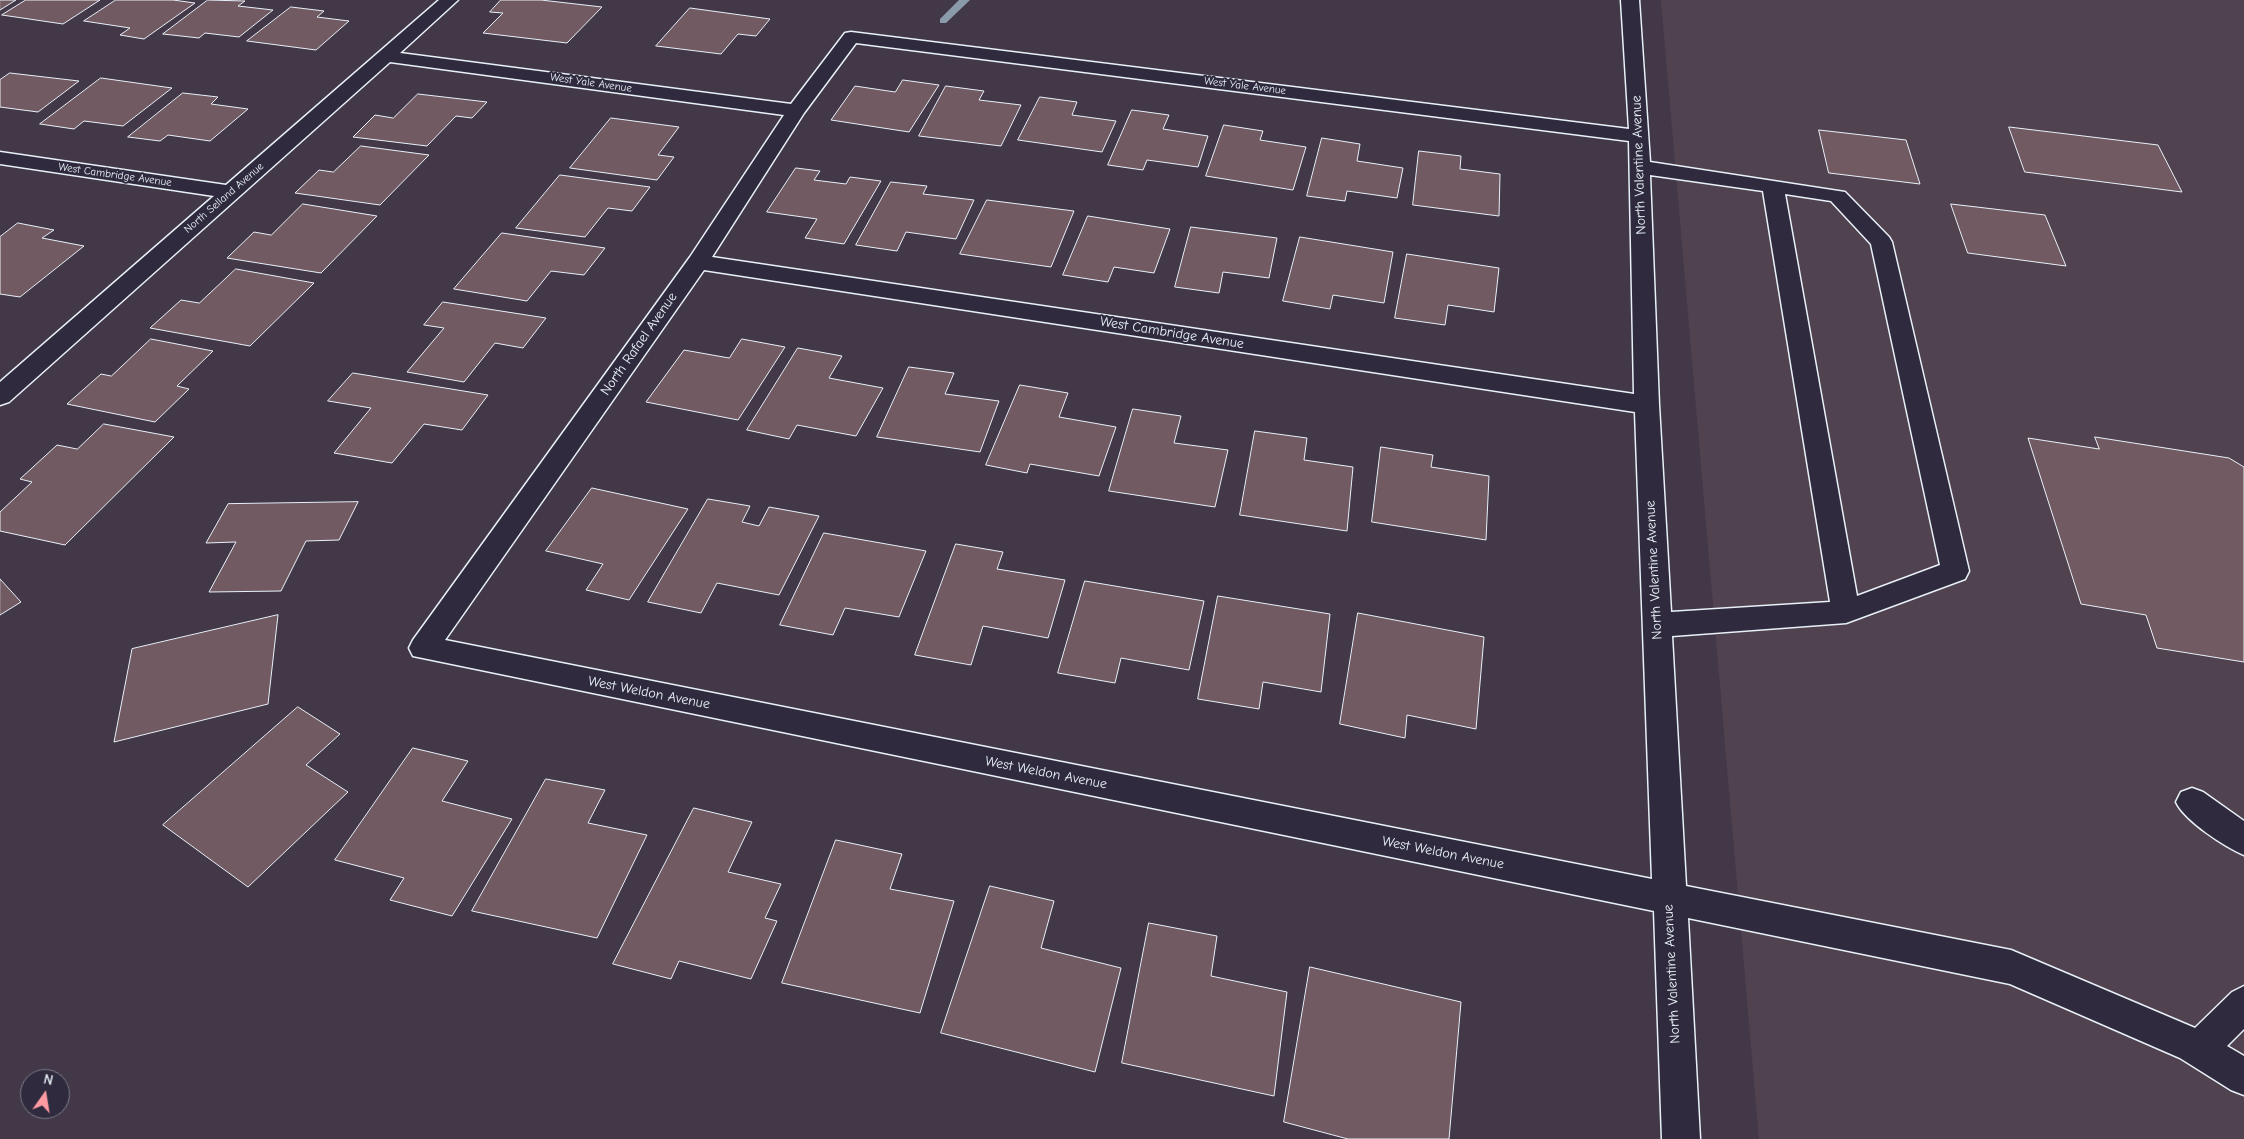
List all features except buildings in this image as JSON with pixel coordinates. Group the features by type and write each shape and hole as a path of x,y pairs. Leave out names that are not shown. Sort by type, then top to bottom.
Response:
{"street":[{"name":"North Selland Avenue","path":"0,396 449,0"},
{"name":"North Valentine Avenue","path":"1630,0 1639,136 1647,405 1668,898 1681,1139"},
{"name":"West Yale Avenue","path":"851,37 1639,136"},
{"name":"North Rafael Avenue","path":"423,648 698,262 796,110 851,37"},
{"name":"West Yale Avenue","path":"385,56 796,110"},
{"name":"West Cambridge Avenue","path":"0,158 230,192"},
{"path":"1639,167 1838,196 1881,242 1955,571 1846,612 1657,625"},
{"path":"1773,187 1846,612"},
{"name":"West Cambridge Avenue","path":"698,262 1647,405"},
{"name":"West Weldon Avenue","path":"423,648 2011,968 2199,1049 2244,1077"},
{"path":"2192,802 2244,840"},
{"path":"2199,1049 2244,1004"}],"shaded area":[{"path":"1661,0 2244,0 2244,1139 1759,1139"}],"waterway":[{"path":"943,21 965,0"}]}
